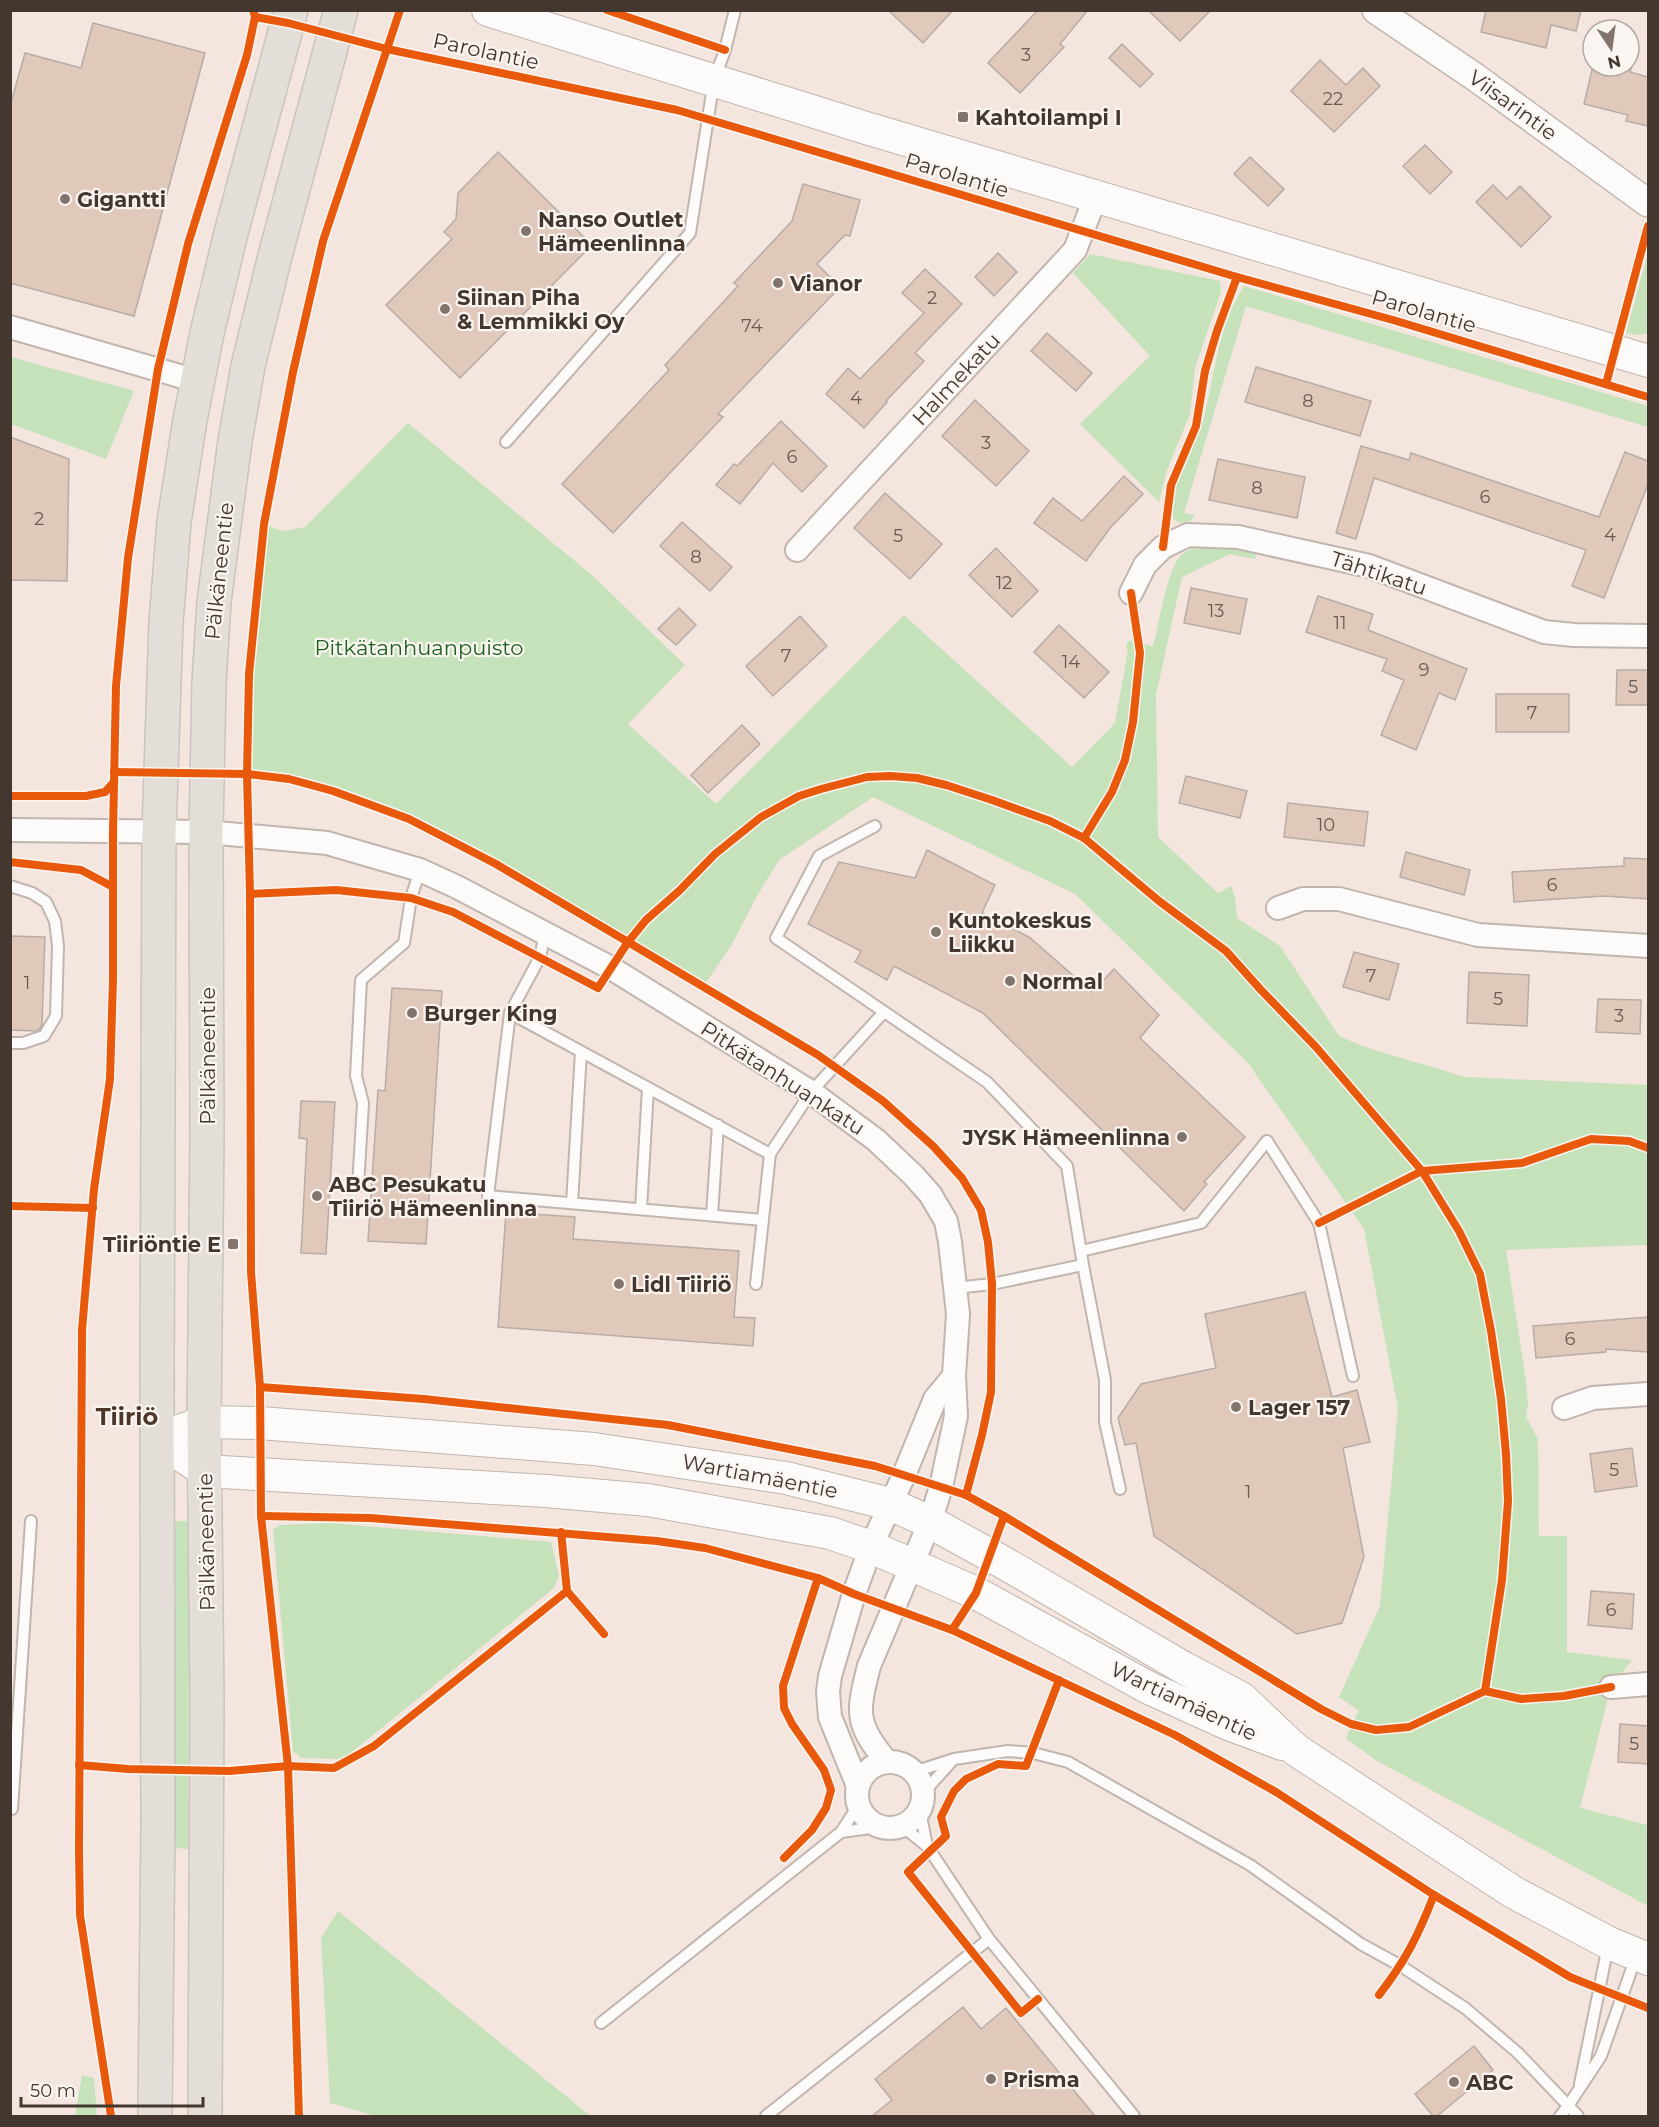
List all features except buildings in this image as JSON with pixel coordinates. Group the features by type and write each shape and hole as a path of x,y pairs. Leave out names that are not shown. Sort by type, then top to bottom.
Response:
{"main road":[{"path":"155,2116 158,1825 159,832 166,611 174,522 197,381 231,233 291,10"},
{"name":"Pälkäneentie","path":"205,2116 206,832 209,682 214,602 235,441 248,366 341,10"},
{"name":"Parolantie","path":"488,10 866,128 1648,361"},
{"name":"Wartiamäentie","path":"157,1439 204,1422 260,1424 594,1449 786,1478 890,1504 930,1522 1006,1564 1184,1668 1241,1698 1296,1750 1513,1892 1632,1952"},
{"path":"157,1439 205,1471"},
{"name":"Wartiamäentie","path":"205,1471 535,1490 648,1500 830,1533 871,1546 976,1593 1149,1688 1226,1723 1296,1750"}],"street":[{"name":"Viisarintie","path":"1376,10 1475,77 1648,203"},
{"name":"Halmekatu","path":"797,550 1075,250 1096,196"},
{"path":"10,327 197,381"},
{"name":"Tähtikatu","path":"1131,593 1145,565 1163,546 1188,535 1238,537 1369,566 1544,632 1574,635 1648,636"},
{"name":"Pitkätanhuankatu","path":"10,830 206,832 327,843 420,870 458,887 610,968 811,1092 876,1140 913,1175 930,1194 946,1221 950,1242 957,1314 954,1376 956,1416 941,1487 930,1522 868,1666 860,1709 863,1728 888,1762"},
{"path":"1278,908 1303,899 1339,899 1478,934 1648,946"},
{"path":"858,1796 869,1769 888,1762 907,1766 920,1792 916,1818 894,1829 878,1827 863,1815 830,1717 828,1692 836,1651 871,1546 935,1399 954,1376"},
{"path":"1564,1408 1593,1398 1648,1394"},
{"path":"1611,1687 1648,1684"}],"lane":[{"path":"506,442 690,232 714,80 725,50 735,10"},
{"path":"875,826 819,856 776,938 987,1082 1067,1166 1105,1380 1105,1422 1120,1489"},
{"path":"357,1186 363,1103 356,1076 361,980 404,943 411,898 420,870"},
{"path":"10,886 33,893 46,902 55,921 58,946 56,1016 44,1036 22,1044 10,1043"},
{"path":"545,934 540,957 510,1013 488,1196 763,1220"},
{"path":"756,1284 770,1154 811,1092 884,1012"},
{"path":"510,1013 770,1154"},
{"path":"572,1203 581,1052"},
{"path":"641,1209 648,1088"},
{"path":"712,1215 718,1125"},
{"path":"1081,1251 1202,1223 1267,1141 1319,1223 1353,1376"},
{"path":"955,1287 992,1284 1083,1265"},
{"path":"12,1809 31,1521"},
{"path":"920,1792 954,1759 1008,1751 1033,1753 1068,1762 1241,1859 1361,1944 1401,1966 1465,2008 1518,2053 1578,2116"},
{"path":"920,1792 954,1759"},
{"path":"920,1792 927,1846"},
{"path":"601,2023 841,1832 858,1796"},
{"path":"841,1832 878,1827"},
{"path":"902,1827 927,1846 989,1940 1134,2116"},
{"path":"766,2116 989,1940"},
{"path":"1579,2090 1632,1952"},
{"path":"1560,2116 1601,2056 1632,1952"}],"green space":[{"path":"1648,253 1648,333 1637,335 1626,333"},
{"path":"1090,254 1220,281 1221,292 1195,368 1190,414 1167,470 1159,502 1080,424 1150,356 1073,273"},
{"path":"1244,286 1648,406 1648,427 1246,306 1184,513 1195,515 1191,521 1179,523 1173,518 1174,492 1204,418 1218,350 1228,317"},
{"path":"11,357 134,391 106,459 11,424"},
{"name":"Pitkätanhuanpuisto","path":"408,423 593,576 685,665 628,724 716,804 904,615 1072,767 1115,723 1128,641 1153,646 1171,572 1180,556 1188,550 1207,546 1228,547 1257,553 1255,559 1230,554 1182,577 1156,695 1158,837 1218,893 1231,886 1235,897 1237,918 1280,946 1339,1036 1365,1047 1465,1077 1648,1085 1648,1245 1506,1250 1526,1381 1528,1404 1526,1417 1538,1439 1539,1536 1567,1536 1567,1652 1632,1660 1611,1687 1580,1808 1648,1825 1648,1906 1377,1761 1346,1739 1359,1711 1339,1697 1380,1606 1398,1409 1364,1229 1248,1063 1075,894 873,797 779,860 731,946 703,987 496,864 409,819 333,791 289,779 247,774 249,674 264,524 282,531 305,527"},
{"path":"176,1521 187,1521 188,1849 176,1848 169,1741 172,1524"},
{"path":"331,1523 551,1542 559,1576 554,1588 346,1757 301,1758 293,1751 273,1530 279,1525"},
{"path":"338,1911 590,2116 376,2116 330,2103 321,1938"},
{"path":"82,2075 94,2078 97,2116 75,2116"}],"cycle path":[{"path":"253,10 255,17 288,23 387,49 677,110 1648,397"},
{"path":"299,2116 288,1766 261,1516 260,1387 251,1272 250,894 247,774 249,674 264,524 293,372 323,241 400,10"},
{"path":"607,10 725,50"},
{"path":"111,2116 80,1915 79,1851 82,1330 94,1189 110,1079 116,686 128,558 158,369 188,244 247,55 255,17"},
{"path":"1606,384 1648,226"},
{"path":"1163,547 1171,485 1196,426 1205,371 1237,277"},
{"path":"1084,838 1112,792 1125,760 1133,722 1140,653 1131,593"},
{"path":"114,772 247,774 289,779 333,791 409,819 496,864 818,1055 883,1101 933,1146 962,1178 981,1210 988,1242 992,1284 991,1392 966,1495"},
{"path":"250,894 336,890 411,898 453,912 598,988 628,942 646,920 679,891 715,854 761,817 799,796 821,789 867,777 917,778 992,800 1050,821 1084,838 1159,901 1226,951 1316,1047 1422,1171 1459,1231 1480,1274 1501,1399 1508,1501 1502,1580 1485,1691"},
{"path":"10,796 86,796 105,792 114,782"},
{"path":"10,862 81,870 113,887"},
{"path":"1319,1223 1422,1171 1522,1163 1591,1139 1629,1141 1648,1148"},
{"path":"10,1206 93,1208"},
{"path":"260,1387 424,1399 668,1425 875,1466 966,1495 1321,1709 1351,1724 1376,1730 1409,1727 1485,1691 1521,1699 1564,1696 1611,1687"},
{"path":"261,1516 370,1518 657,1541 705,1548 818,1578 854,1594 952,1630 1175,1735 1276,1792 1434,1895 1570,1977 1648,2008"},
{"path":"952,1630 976,1593 1004,1516"},
{"path":"561,1532 567,1591 604,1634"},
{"path":"784,1858 812,1830 826,1808 831,1790 824,1770 792,1724 784,1708 783,1686 818,1578"},
{"path":"79,1765 128,1769 229,1771 288,1766 334,1768 374,1746 567,1591"},
{"path":"1038,1999 1021,2013 908,1872 946,1836 941,1817 954,1791 966,1779 998,1764 1026,1766 1059,1680"},
{"path":"1379,1995 1411,1947 1434,1895"}],"place":[{"name":"Kahtoilampi I","path":"963,117"},
{"name":"Gigantti","path":"65,199"},
{"name":"Nanso Outlet Hämeenlinna","path":"526,231"},
{"name":"Vianor","path":"778,283"},
{"name":"Siinan Piha & Lemmikki Oy","path":"445,309"},
{"name":"Kuntokeskus Liikku","path":"936,932"},
{"name":"Normal","path":"1010,981"},
{"name":"Burger King","path":"412,1013"},
{"name":"JYSK Hämeenlinna","path":"1182,1137"},
{"name":"ABC Pesukatu Tiiriö Hämeenlinna","path":"317,1196"},
{"name":"Tiiriöntie E","path":"233,1244"},
{"name":"Lidl Tiiriö","path":"619,1284"},
{"name":"Lager 157","path":"1236,1407"},
{"name":"Prisma","path":"991,2079"},
{"name":"ABC","path":"1454,2082"}],"district":[{"name":"Tiiriö","path":"127,1416"}]}
